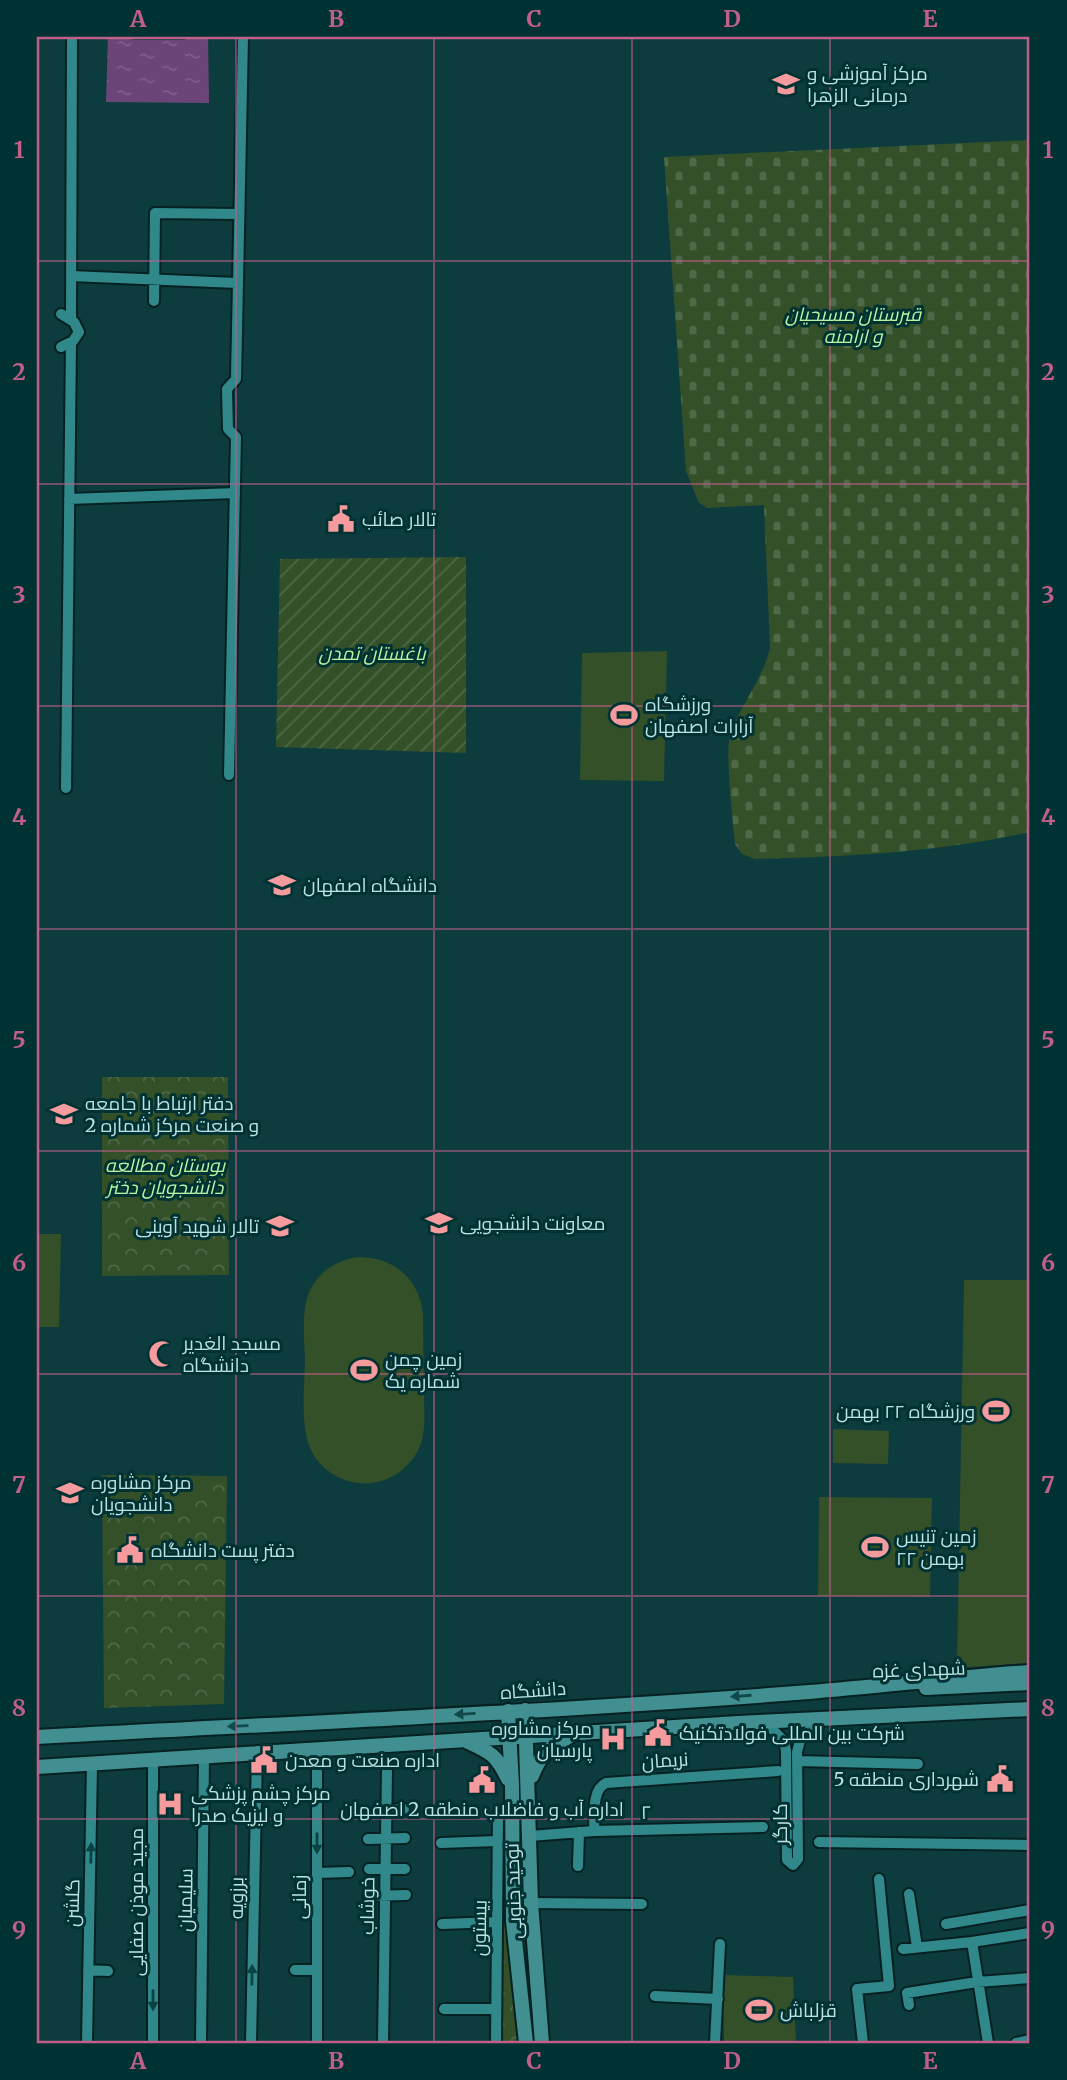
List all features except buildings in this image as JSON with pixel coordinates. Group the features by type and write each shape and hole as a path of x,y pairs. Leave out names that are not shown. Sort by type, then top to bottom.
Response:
{"main road":[{"name":"دانشگاه","path":"37,1737 809,1692 1030,1672"},
{"name":"شهدای غزه","path":"809,1692 1030,1683"},
{"name":"شهدای غزه","path":"819,1718 1030,1700"},
{"path":"37,1767 764,1721 1030,1709"},
{"name":"توحید جنوبی","path":"525,1710 531,1903 542,2043"},
{"name":"توحید جنوبی","path":"508,1711 512,1785 513,1917 526,2043"},
{"path":"529,1784 538,1760 549,1748 575,1733"},
{"path":"467,1741 491,1753 512,1785"},
{"path":"513,1917 516,1912 520,1913 528,1987 539,2003"}],"street":[{"path":"66,788 69,499 66,345 77,337 79,332 78,327 66,317 71,276 72,37"},
{"path":"229,775 236,437 228,429 227,389 236,379 243,37"},
{"path":"155,301 155,213 239,214"},
{"path":"71,276 237,283"},
{"path":"69,499 235,493"},
{"name":"کارگر","path":"764,1721 783,1741 786,1751 787,1860 793,1865 798,1859 797,1761 800,1741 819,1718"},
{"name":"زمانی","path":"317,1750 317,2043"},
{"name":"برزویه","path":"250,2043 257,1754"},
{"name":"سلیمیان","path":"201,2043 204,1757"},
{"name":"مجید موذن صفایی","path":"153,1760 153,2043"},
{"path":"797,1761 918,1764"},
{"name":"گلشن","path":"87,2043 92,1764"},
{"name":"خوشاب","path":"383,2043 387,1770"},
{"name":"نریمان","path":"594,1831 597,1791 606,1783 778,1771"},
{"path":"386,1809 404,1809"},
{"name":"بیستون","path":"496,2043 498,1814"},
{"name":"۲","path":"530,1836 594,1831 763,1827"},
{"path":"578,1866 579,1832"},
{"path":"368,1839 405,1838"},
{"path":"441,1843 498,1842"},
{"path":"819,1842 1030,1845"},
{"path":"369,1869 405,1869"},
{"path":"317,1873 349,1872"},
{"path":"863,2043 857,1989 889,1986 879,1879"},
{"path":"909,1894 917,1947"},
{"path":"368,1896 406,1895"},
{"path":"531,1903 642,1904"},
{"path":"946,1924 1030,1910"},
{"path":"442,1924 497,1922"},
{"path":"903,1949 1030,1933"},
{"path":"972,1942 988,2043"},
{"path":"715,2043 720,1944"},
{"path":"962,1966 974,1965"},
{"path":"88,1970 108,1971"},
{"path":"295,1970 317,1970"},
{"path":"909,2005 907,1993 977,1982 1030,1978"},
{"path":"655,1996 718,1999"},
{"path":"444,2009 496,2009"},
{"path":"1016,2043 1030,2040"}],"green space":[{"name":"قبرستان مسیحیان و ارامنه","path":"1030,140 1030,832 893,852 755,859 742,854 735,844 728,753 731,731 763,670 770,648 764,505 708,508 699,503 686,471 664,157"},
{"name":"باغستان تمدن","path":"466,557 466,753 276,747 280,559"},
{"path":"667,651 664,781 580,780 582,653"},
{"name":"بوستان مطالعه دانشجویان دختر","path":"102,1077 228,1077 229,1275 102,1276"},
{"path":"37,1234 61,1234 59,1327 37,1327"},
{"name":"زمین چمن شماره یک","path":"358,1257 383,1261 403,1273 417,1291 423,1315 424,1431 421,1443 405,1468 388,1479 369,1483 344,1480 320,1464 308,1442 304,1419 304,1320 308,1295 325,1271 337,1263"},
{"name":"ورزشگاه ۲۲ بهمن","path":"964,1280 1030,1280 1030,1663 957,1668"},
{"path":"833,1429 889,1431 888,1464 833,1463"},
{"path":"102,1475 227,1476 224,1704 104,1708"},
{"name":"زمین تنیس ۲۲ بهمن","path":"819,1497 932,1498 930,1597 818,1596"},
{"path":"505,1842 509,1938 518,2043 503,2043"},
{"name":"قزلباش","path":"723,1975 793,1977 796,2043 724,2043"}],"water":[{"path":"108,37 185,40 186,37 208,37 209,103 106,102"}],"place":[{"name":"مرکز آموزشی و درمانی الزهرا","path":"786,84"},
{"name":"تالار صائب","path":"341,519"},
{"name":"ورزشگاه آرارات اصفهان","path":"624,715"},
{"name":"دانشگاه اصفهان","path":"282,885"},
{"name":"دفتر ارتباط با جامعه و صنعت مرکز شماره 2","path":"64,1114"},
{"name":"معاونت دانشجویی","path":"439,1223"},
{"name":"تالار شهید آوینی","path":"280,1226"},
{"name":"مسجد الغدیر دانشگاه","path":"162,1354"},
{"name":"زمین چمن شماره یک","path":"364,1370"},
{"name":"ورزشگاه ۲۲ بهمن","path":"996,1411"},
{"name":"مرکز مشاوره دانشجویان","path":"70,1493"},
{"name":"زمین تنیس ۲۲ بهمن","path":"875,1547"},
{"name":"دفتر پست دانشگاه","path":"130,1550"},
{"name":"شرکت بین المللی فولادتکنیک","path":"658,1733"},
{"name":"مرکز مشاوره پارسیان","path":"613,1739"},
{"name":"اداره صنعت و معدن","path":"264,1760"},
{"name":"شهرداری منطقه 5","path":"1000,1779"},
{"name":"اداره آب و فاضلاب منطقه 2 اصفهان","path":"482,1780"},
{"name":"مرکز چشم پزشکی و لیزیک صدرا","path":"170,1804"},
{"name":"قزلباش","path":"759,2010"}]}
